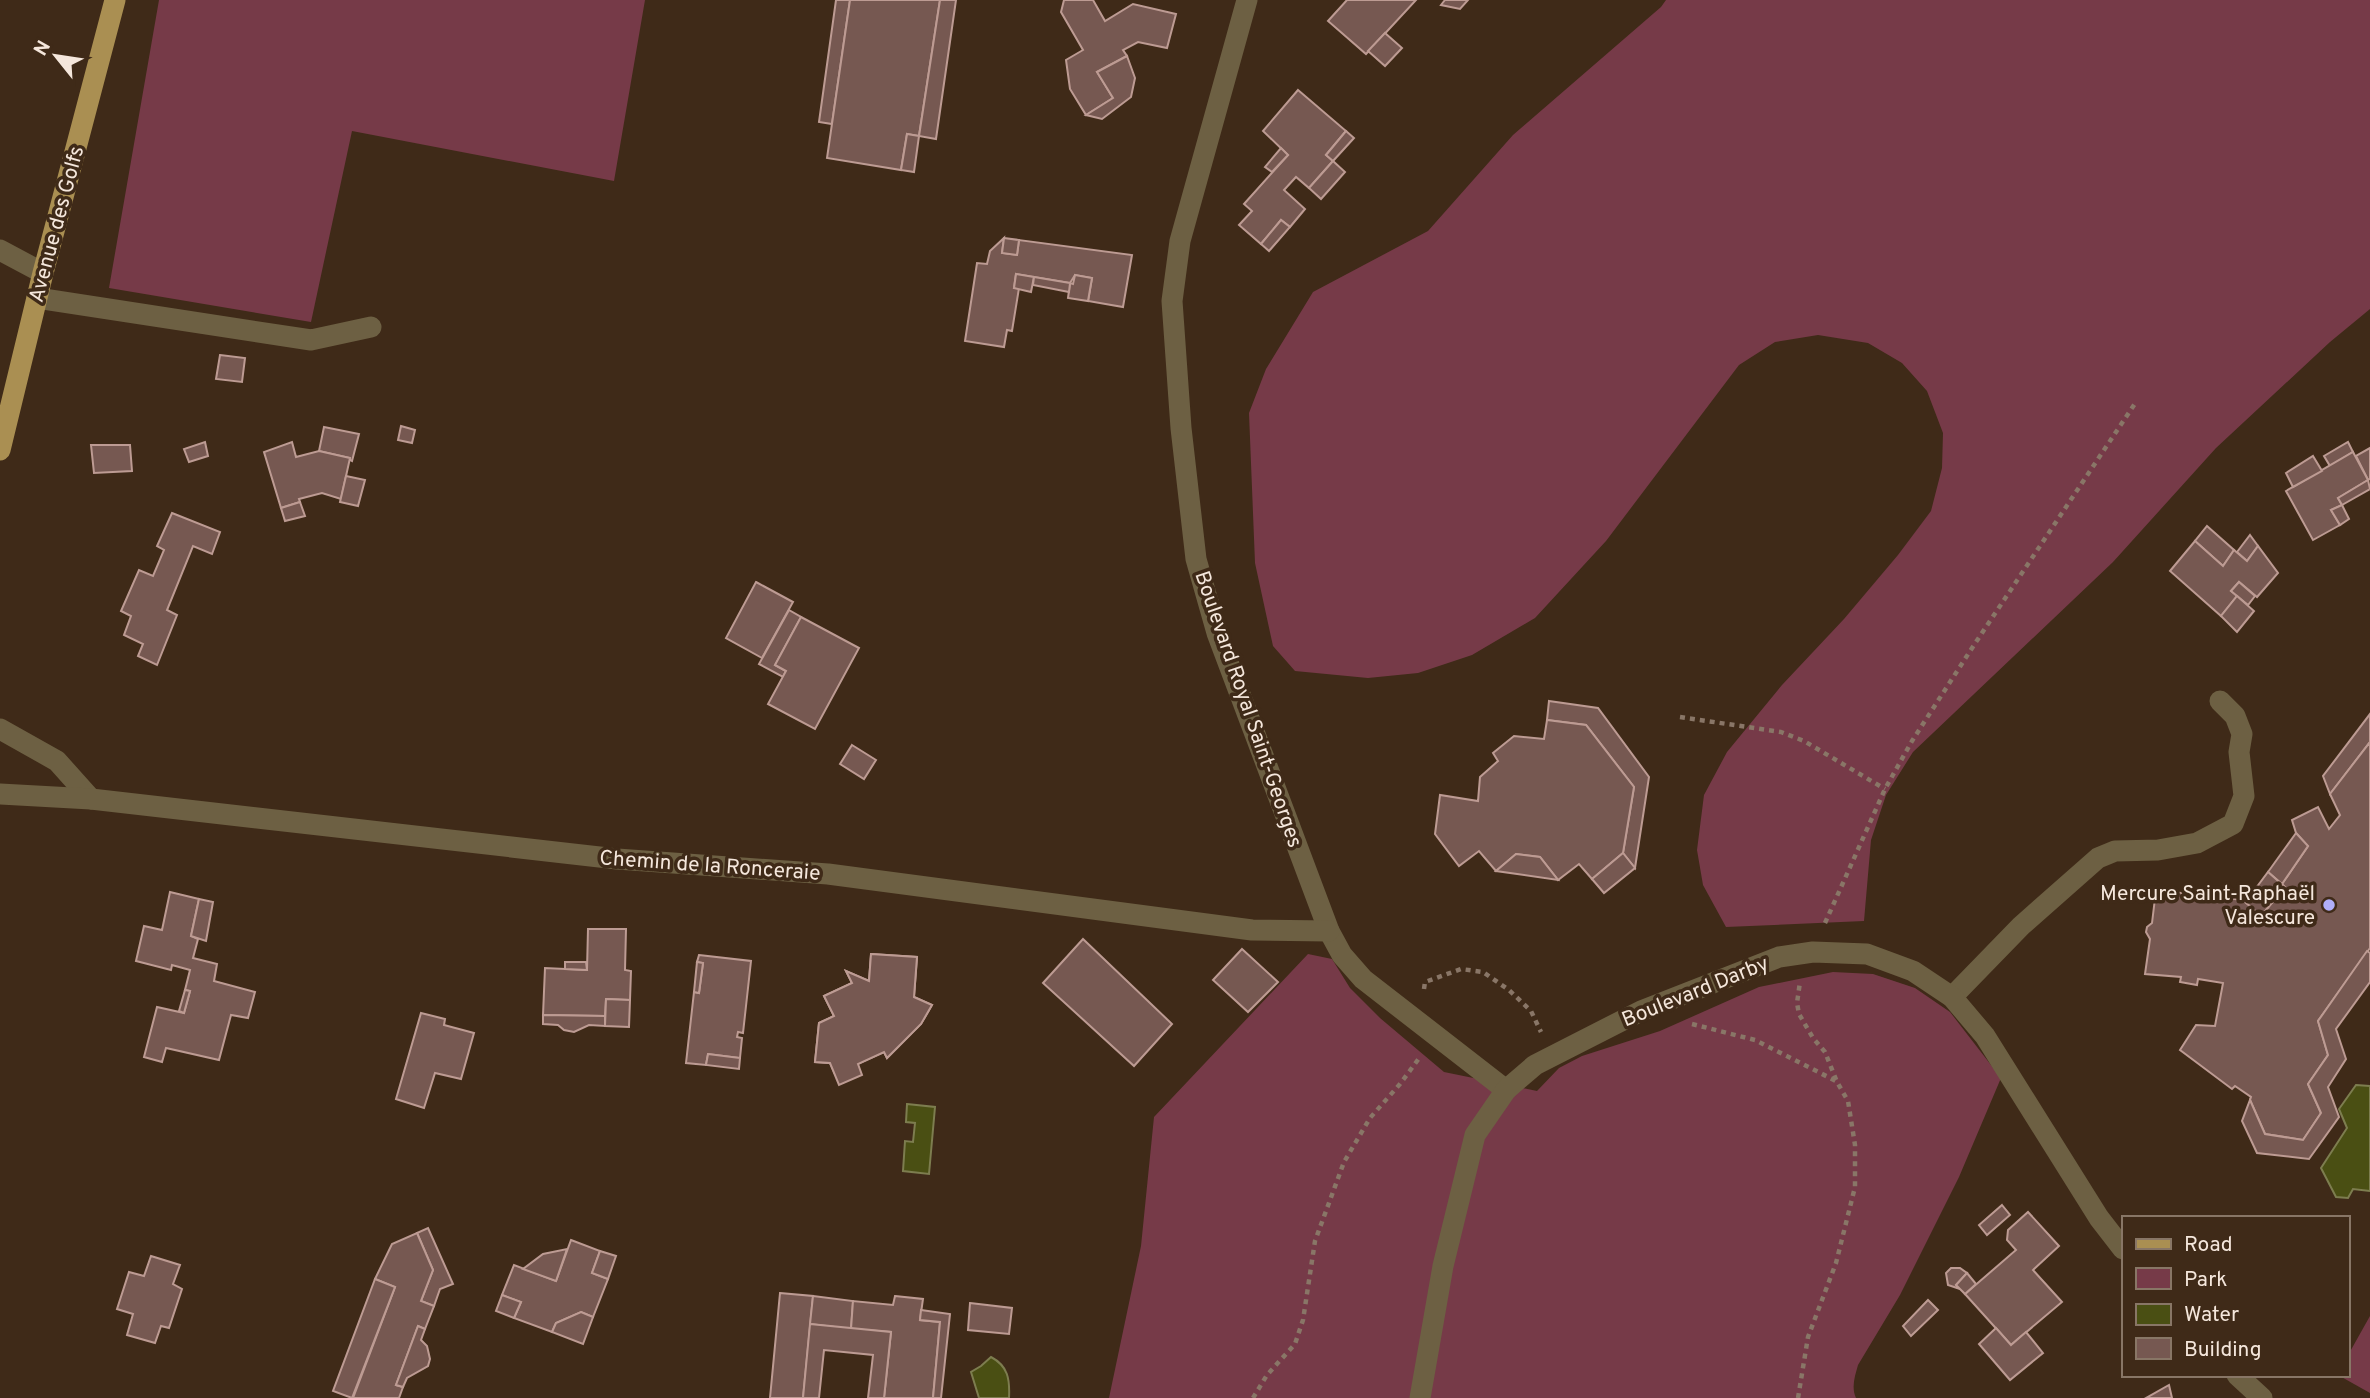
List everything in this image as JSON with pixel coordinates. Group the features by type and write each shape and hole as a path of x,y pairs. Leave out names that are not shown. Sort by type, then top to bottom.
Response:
{"main road":[{"name":"Avenue des Golfs","path":"0,450 43,272 115,0"}],"street":[{"name":"Boulevard Royal Saint-Georges","path":"1247,0 1180,241 1172,301 1181,428 1196,559 1217,633 1329,931 1342,955 1363,979 1506,1090"},
{"path":"0,250 43,272"},
{"path":"37,298 311,340 371,327"},
{"path":"1952,997 2021,926 2098,858 2115,851 2158,850 2197,843 2233,824 2244,796 2239,752 2242,734 2235,716 2220,701"},
{"path":"0,729 57,761 91,799"},
{"name":"Chemin de la Ronceraie","path":"0,793 91,799 617,859 828,874 1252,930 1329,931"},
{"name":"Boulevard Darby","path":"1420,1398 1443,1266 1475,1135 1506,1090 1535,1065 1641,1011 1769,960 1813,952 1867,954 1913,971 1952,997 1985,1036 2099,1218 2122,1248"},
{"path":"2239,1377 2262,1398"}],"path":[{"path":"1798,1398 1808,1337 1836,1262 1855,1187 1855,1145 1848,1101 1825,1052 1799,1014 1797,1003 1801,978 1885,789 1912,741 2136,402"},
{"path":"1681,717 1781,732 1804,741 1885,789"},
{"path":"1424,991 1425,982 1461,969 1483,972 1509,990 1531,1011 1555,1055"},
{"path":"1641,1011 1755,1040 1837,1082"},
{"path":"1253,1398 1267,1375 1295,1344 1303,1320 1315,1241 1344,1162 1370,1118 1423,1053"}],"green space":[{"path":"159,0 645,0 614,181 352,131 311,322 109,288"},
{"path":"1666,0 2370,0 2370,309 2330,342 2216,448 2113,562 1913,752 1886,795 1871,840 1864,921 1726,927 1703,885 1697,850 1704,795 1727,752 1782,685 1844,619 1931,511 1942,468 1943,433 1927,391 1902,363 1868,343 1818,335 1775,342 1739,365 1606,541 1535,618 1472,655 1418,673 1368,678 1295,671 1273,646 1255,563 1249,413 1266,369 1313,292 1428,231 1513,135"},
{"path":"1308,954 1332,959 1350,988 1380,1018 1444,1072 1537,1091 1559,1068 1582,1056 1660,1031 1759,987 1833,972 1873,974 1915,988 1950,1012 2001,1078 1959,1177 1900,1295 1858,1365 1854,1386 1856,1398 1109,1398 1141,1246 1154,1117"},
{"path":"2370,1316 2370,1393 2342,1377 2349,1377 2349,1353"}],"water":[{"path":"2356,1085 2370,1086 2370,1191 2353,1189 2348,1198 2336,1197 2321,1168 2347,1128 2339,1109"},
{"path":"907,1104 935,1107 929,1174 903,1171 905,1141 913,1142 915,1123 906,1122"},
{"path":"991,1357 1007,1374 1009,1398 979,1398 971,1372"}],"building":[{"path":"836,0 850,0 832,124 819,122"},
{"path":"850,0 940,0 919,136 907,134 901,170 827,158"},
{"path":"940,0 956,0 936,139 919,136"},
{"path":"1064,0 1093,0 1105,21 1133,4 1176,14 1167,48 1138,42 1123,50 1127,56 1097,72 1113,98 1086,115 1070,89 1066,60 1083,50 1061,12"},
{"path":"1347,0 1416,0 1366,54 1328,21"},
{"path":"1445,0 1468,0 1460,9 1441,5"},
{"path":"1385,33 1402,48 1385,66 1368,51"},
{"path":"1127,56 1135,78 1131,97 1102,119 1086,115 1113,98 1097,72"},
{"path":"1298,90 1346,131 1326,155 1333,161 1309,188 1296,177 1284,190 1305,209 1290,227 1281,220 1261,244 1239,225 1252,211 1244,204 1288,155 1263,131"},
{"path":"1346,131 1354,138 1333,161 1326,155"},
{"path":"907,134 919,136 914,172 901,170"},
{"path":"1281,148 1288,155 1272,172 1265,167"},
{"path":"1333,161 1345,172 1321,199 1309,188"},
{"path":"1281,220 1290,227 1269,251 1261,244"},
{"path":"1004,238 1002,253 1017,255 1019,240 1132,255 1123,307 1088,301 1092,278 1075,275 1070,283 1016,274 1014,288 1019,288 1012,331 1007,330 1004,347 965,341 977,263 987,264 990,251"},
{"path":"1004,238 1019,240 1017,255 1002,253"},
{"path":"1016,274 1034,277 1031,292 1014,288"},
{"path":"1075,275 1092,278 1088,301 1068,298 1070,283 1073,284"},
{"path":"1034,277 1070,283 1069,292 1033,285"},
{"path":"220,355 245,358 242,382 216,379"},
{"path":"401,426 415,430 412,443 398,440"},
{"path":"324,427 359,434 352,461 350,458 319,451"},
{"path":"205,442 208,456 189,462 184,449"},
{"path":"292,442 296,457 319,451 350,458 341,499 322,493 299,499 300,502 281,508 264,452"},
{"path":"2348,442 2353,452 2330,466 2324,456"},
{"path":"91,445 130,445 132,471 94,473"},
{"path":"2370,448 2370,479 2368,480 2356,456"},
{"path":"2353,452 2368,480 2338,498 2342,505 2331,510 2340,525 2313,540 2286,491"},
{"path":"2313,456 2322,471 2293,487 2286,473"},
{"path":"346,476 365,480 358,506 340,502"},
{"path":"2368,480 2370,489 2342,505 2338,498"},
{"path":"300,502 305,516 285,521 281,508"},
{"path":"2342,505 2349,519 2340,525 2331,510"},
{"path":"172,513 220,532 212,554 193,546 167,610 177,615 157,665 138,656 143,644 124,635 131,616 121,611 139,570 153,576 164,550 157,546"},
{"path":"2207,526 2234,550 2223,566 2195,541"},
{"path":"2250,535 2258,546 2247,561 2237,552"},
{"path":"2195,541 2223,566 2234,550 2247,561 2258,546 2278,573 2257,597 2239,582 2231,591 2237,596 2221,616 2170,571"},
{"path":"756,582 793,602 762,658 726,638"},
{"path":"2239,582 2255,596 2248,605 2231,591"},
{"path":"2237,596 2254,611 2237,632 2221,616"},
{"path":"789,610 801,617 775,665 786,671 783,677 759,664"},
{"path":"801,617 859,648 815,729 768,704 786,671 775,665"},
{"path":"1549,701 1598,708 1649,777 1635,868 1623,853 1634,787 1586,725 1547,720"},
{"path":"2370,714 2370,742 2330,794 2323,776"},
{"path":"1547,720 1586,725 1634,787 1623,853 1592,879 1579,864 1558,880 1540,857 1516,854 1496,871 1479,851 1459,866 1435,834 1440,795 1478,801 1480,777 1498,761 1493,753 1514,736 1544,739"},
{"path":"2370,742 2370,948 2318,1021 2328,1055 2308,1084 2321,1113 2303,1140 2265,1134 2251,1097 2235,1086 2232,1089 2180,1050 2196,1025 2215,1026 2223,983 2198,979 2197,985 2180,982 2181,977 2145,974 2150,939 2146,932 2152,923 2156,890 2243,900 2261,916 2285,887 2282,884 2308,846 2296,833 2292,820 2318,807 2329,829 2340,815 2330,794"},
{"path":"852,745 876,760 864,779 840,764"},
{"path":"2296,833 2308,846 2282,884 2268,872"},
{"path":"1623,853 1635,868 1604,893 1592,879"},
{"path":"1516,854 1540,857 1558,880 1496,871"},
{"path":"2268,872 2285,887 2261,916 2243,900 2247,900"},
{"path":"170,892 199,899 191,936 198,939 193,958 217,964 214,981 255,992 248,1018 231,1015 219,1060 166,1048 162,1062 144,1057 157,1007 184,1013 190,991 185,990 190,970 172,965 171,970 136,961 144,926 162,930"},
{"path":"199,899 213,902 206,941 191,936"},
{"path":"588,929 626,929 625,970 631,971 630,1000 606,999 605,1016 543,1015 545,968 587,970"},
{"path":"1083,939 1172,1024 1134,1066 1043,983"},
{"path":"1242,949 1278,982 1248,1012 1213,980"},
{"path":"2367,951 2370,953 2370,982 2336,1029 2346,1059 2328,1087 2339,1117 2309,1159 2257,1153 2242,1121 2250,1100 2265,1134 2303,1140 2321,1113 2308,1084 2328,1055 2318,1021"},
{"path":"871,954 917,957 914,997 932,1005 921,1024 887,1058 884,1052 835,1074 830,1063 815,1062 819,1023 834,1016 824,996 852,983 846,971 869,981"},
{"path":"871,954 917,957 914,997 932,1005 921,1024 887,1058 884,1052 858,1064 862,1075 839,1085 830,1063 815,1062 819,1023 834,1016 824,996 852,983 846,971 869,981"},
{"path":"699,955 751,961 743,1033 738,1032 737,1037 742,1038 740,1058 708,1054 706,1065 686,1063 694,992 699,993 703,963 697,962"},
{"path":"565,962 586,962 587,970 565,969"},
{"path":"697,962 703,963 699,993 694,992"},
{"path":"185,990 190,991 184,1013 179,1011"},
{"path":"606,999 630,1000 629,1027 605,1026"},
{"path":"421,1013 445,1019 444,1025 474,1033 461,1079 435,1073 424,1108 396,1099"},
{"path":"543,1015 605,1016 605,1026 589,1025 574,1032 564,1030 558,1025 543,1024"},
{"path":"708,1054 740,1058 739,1069 706,1065"},
{"path":"2002,1205 2010,1215 1987,1235 1979,1225"},
{"path":"2028,1212 2059,1246 2033,1270 2062,1302 2011,1345 1965,1294 2016,1250 2007,1240 2008,1230"},
{"path":"428,1228 453,1284 440,1289 434,1306 421,1301 433,1270 417,1233"},
{"path":"417,1233 433,1270 421,1301 434,1306 425,1329 418,1326 396,1385 403,1387 399,1398 353,1398 395,1287 375,1279 392,1244"},
{"path":"571,1240 600,1251 592,1273 608,1279 593,1317 581,1312 556,1323 552,1332 514,1318 521,1302 502,1295 514,1265 556,1281"},
{"path":"567,1249 556,1281 523,1269 543,1254"},
{"path":"600,1251 616,1256 608,1279 592,1273"},
{"path":"151,1256 180,1265 173,1284 182,1289 169,1328 161,1326 155,1343 127,1335 133,1314 117,1309 129,1272 144,1276"},
{"path":"1951,1268 1960,1268 1967,1273 1956,1285 1960,1289 1948,1285 1946,1273"},
{"path":"1967,1273 1976,1284 1965,1294 1956,1285"},
{"path":"375,1279 395,1287 352,1398 333,1391"},
{"path":"780,1293 813,1296 803,1398 770,1398"},
{"path":"502,1295 521,1302 514,1318 496,1311"},
{"path":"813,1296 853,1301 851,1329 810,1324"},
{"path":"895,1296 923,1299 920,1320 940,1322 933,1398 884,1398 891,1332 851,1329 853,1301 893,1305"},
{"path":"1928,1300 1938,1310 1911,1336 1903,1326"},
{"path":"970,1303 1012,1308 1009,1334 968,1330"},
{"path":"921,1310 950,1314 941,1398 933,1398 940,1322 920,1320"},
{"path":"581,1312 593,1317 583,1344 552,1332 556,1323"},
{"path":"810,1324 891,1332 884,1398 868,1398 873,1355 824,1350 819,1398 803,1398"},
{"path":"418,1326 425,1329 421,1340 427,1346 430,1359 428,1366 407,1378 403,1387 396,1385"},
{"path":"1996,1328 2011,1345 2026,1332 2043,1353 2010,1380 1979,1344"},
{"path":"2169,1385 2172,1398 2146,1398"}],"place":[{"name":"Mercure Saint-Raphaël Valescure","path":"2329,905"}]}
